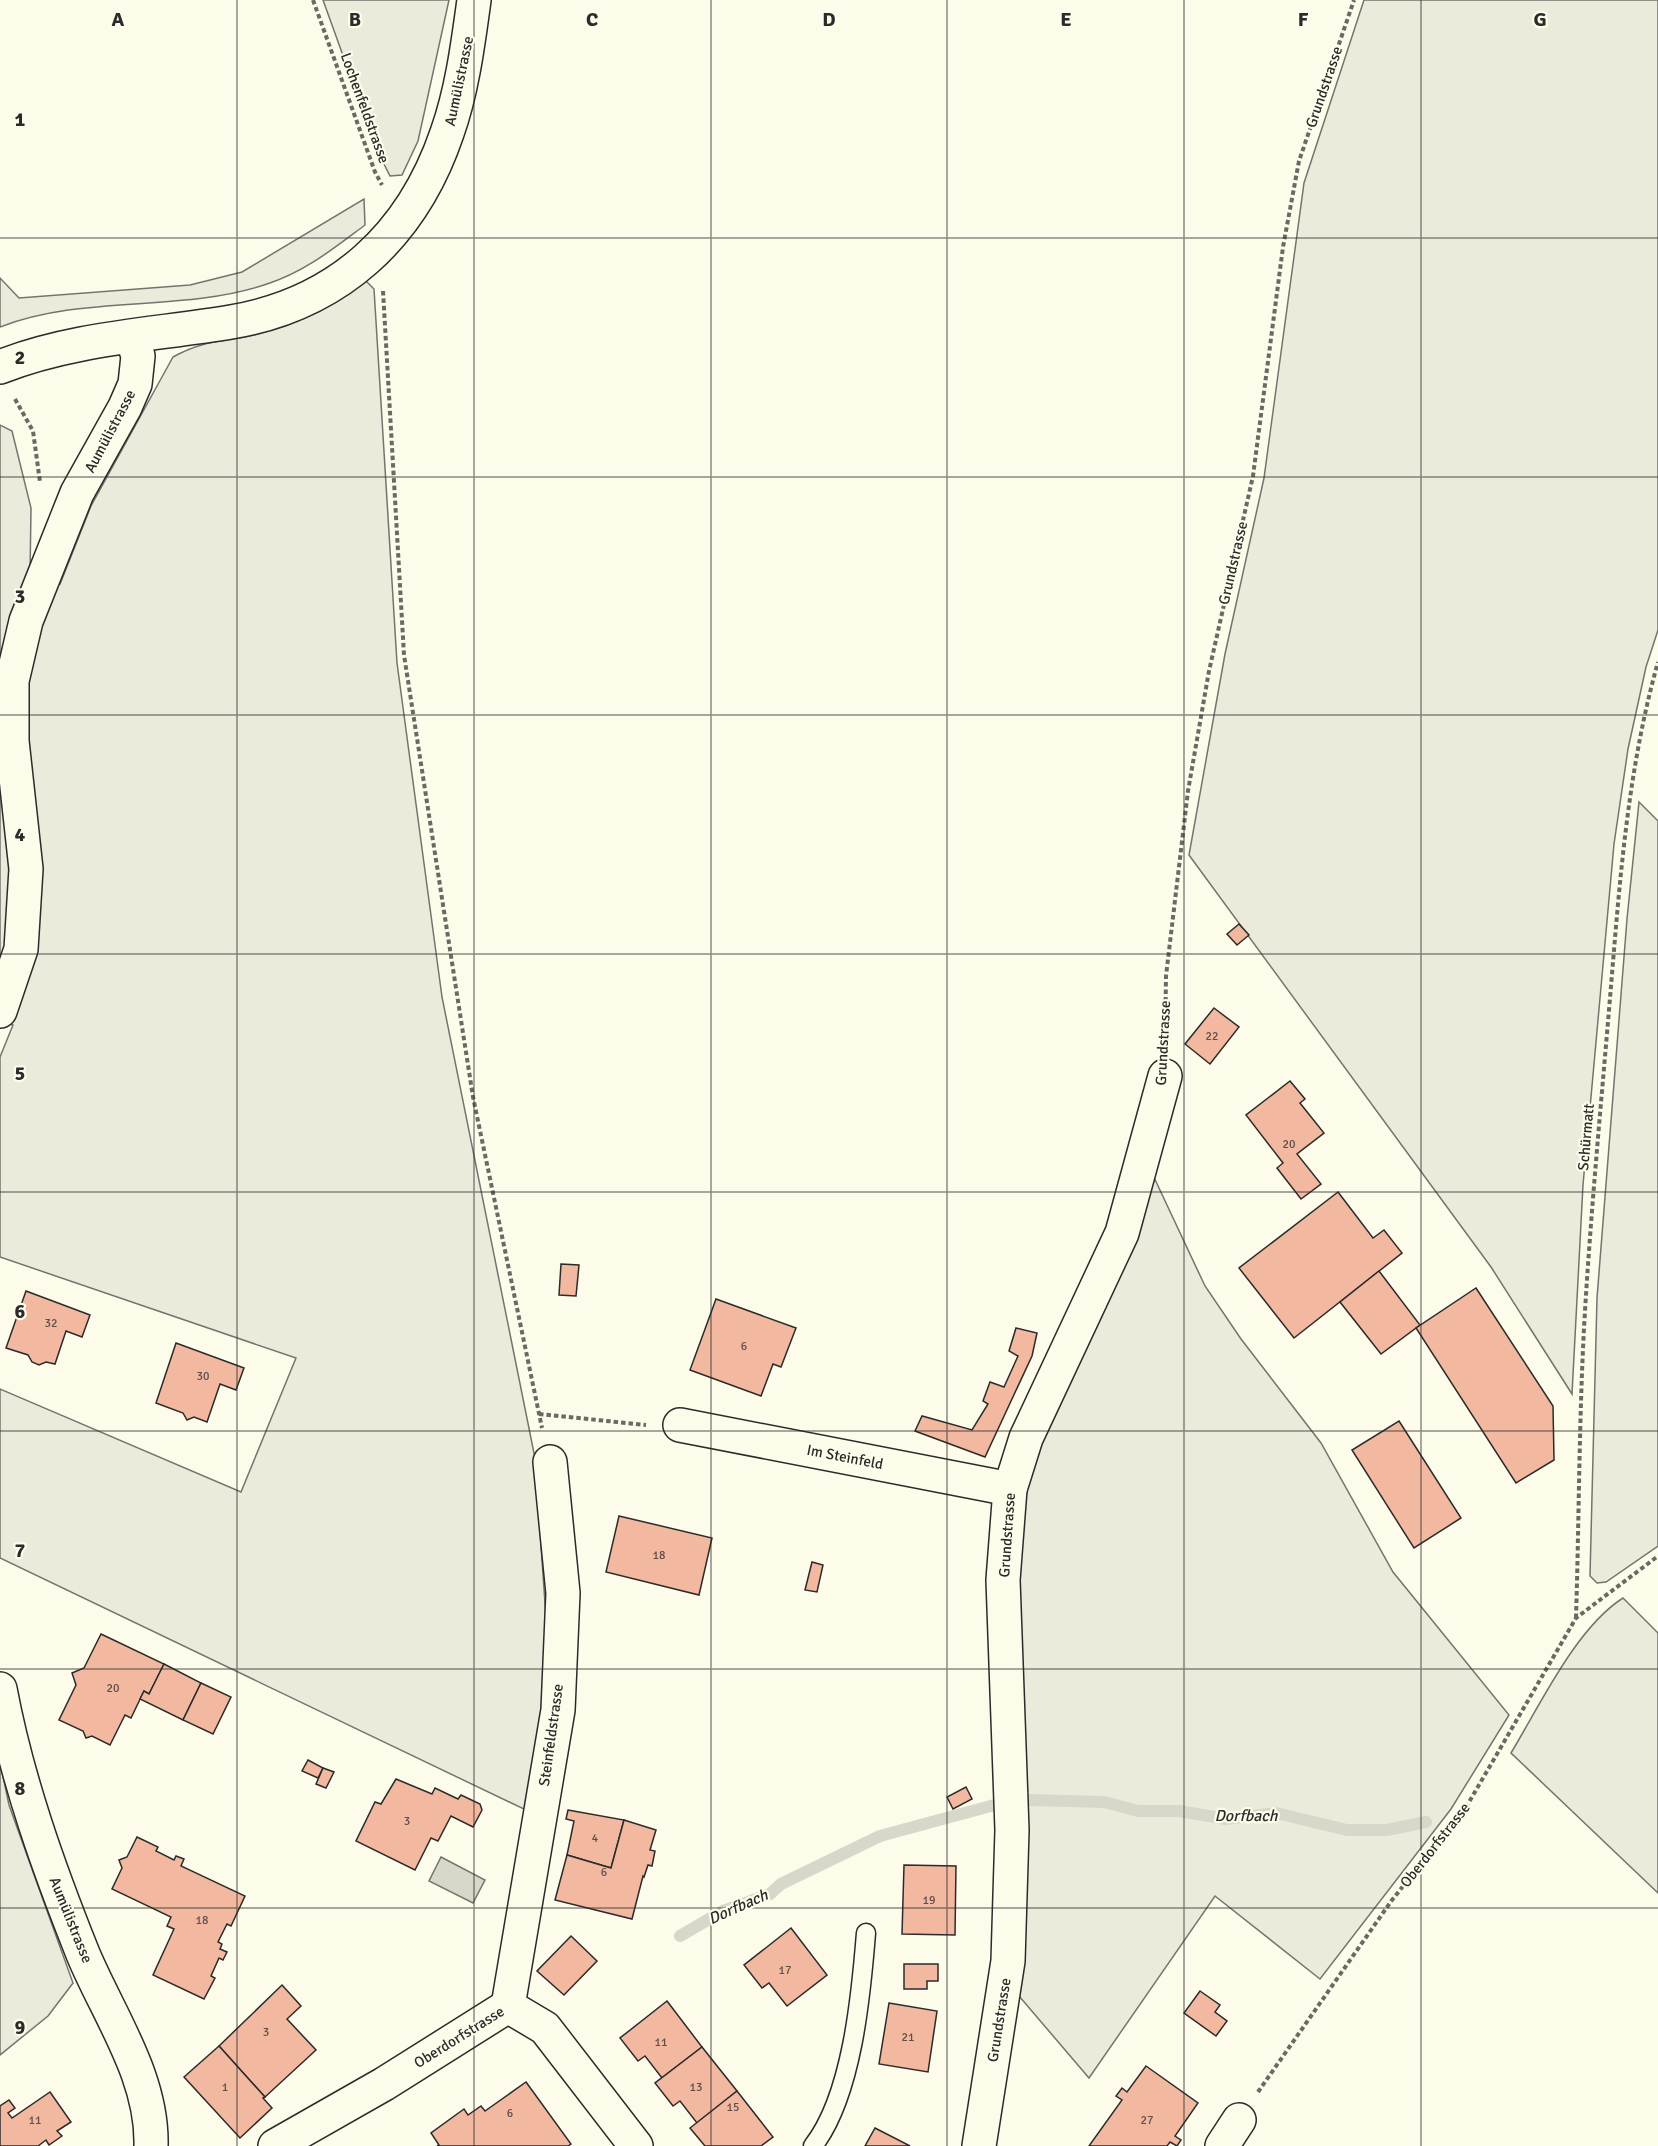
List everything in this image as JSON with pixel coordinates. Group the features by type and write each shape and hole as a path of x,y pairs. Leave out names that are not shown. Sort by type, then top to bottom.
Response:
{"street":[{"name":"Aumülistrasse","path":"0,1011 21,949 26,869 12,741 12,681 26,621 77,493 125,407 135,384 138,356 132,337 232,321 287,308 334,284 368,258 404,219 428,181 448,130 464,67 474,0"},
{"path":"0,367 67,345 132,337"},
{"name":"Grundstrasse","path":"979,2146 1008,1961 1012,1830 1003,1580 1010,1489 1026,1438 1122,1233 1165,1076"},
{"name":"Im Steinfeld","path":"680,1425 1010,1489"},
{"name":"Steinfeldstrasse","path":"508,2006 558,1710 563,1593 550,1462"},
{"name":"Aumülistrasse","path":"0,1689 9,1736 51,1870 84,1957 134,2061 152,2126 151,2146"},
{"name":"Oberdorfstrasse","path":"275,2146 384,2084 508,2006 545,2028 636,2146"}],"lane":[{"path":"813,2146 835,2110 844,2080 866,1933"}],"path":[{"name":"Lochenfeldstrasse","path":"313,0 375,172 404,219"},
{"name":"Grundstrasse","path":"1165,1076 1166,975 1188,791 1209,671 1253,476 1283,247 1299,161 1354,0"},
{"path":"368,258 381,280 386,318 404,655 473,1097 550,1462"},
{"path":"14,397 33,431 37,446 40,485"},
{"name":"Schürmatt","path":"1576,1618 1584,1342 1591,1217 1623,855 1633,776 1648,697 1658,662"},
{"path":"539,1414 660,1426 680,1425"},
{"name":"Oberdorfstrasse","path":"1230,2133 1392,1900 1465,1809 1576,1618 1658,1557"}],"shaded area":[{"path":"323,0 449,0 418,141 402,175 390,176 377,150"},
{"path":"1364,0 1658,0 1658,630 1646,667 1628,749 1614,844 1583,1185 1572,1394 1491,1267 1189,855 1225,654 1264,478 1304,183"},
{"path":"364,199 365,225 307,266 267,284 234,293 201,298 65,310 0,327 0,278 19,298 190,285 242,272"},
{"path":"366,281 374,289 397,663 442,997 535,1458 546,1618 541,1715 528,1811 0,1558 0,1389 241,1492 296,1358 0,1257 0,1057 13,1025 0,1021 0,425 12,431 31,508 30,576 60,584 91,506 173,357 205,344 258,334 301,320 341,299"},
{"path":"1639,802 1658,821 1658,1546 1606,1582 1597,1583 1590,1576 1597,1298 1627,919"},
{"path":"1151,1171 1205,1286 1241,1339 1321,1443 1393,1572 1509,1715 1451,1809 1320,1979 1215,1896 1089,2078 1019,1996 1016,1546 1030,1470"},
{"path":"1623,1598 1658,1633 1658,1893 1511,1753 1560,1669 1575,1648 1606,1611"},
{"path":"0,1762 9,1805 73,1983 48,2016 0,2055"},
{"path":"441,1857 485,1880 473,1903 429,1881"}],"building":[{"path":"1239,924 1249,935 1237,945 1227,934"},
{"path":"1214,1008 1239,1027 1210,1064 1185,1044"},
{"path":"1290,1081 1305,1099 1300,1103 1324,1133 1297,1154 1321,1184 1301,1199 1277,1168 1283,1163 1246,1115"},
{"path":"1338,1192 1373,1238 1384,1230 1402,1253 1294,1338 1239,1268"},
{"path":"561,1264 579,1265 576,1296 559,1295"},
{"path":"1379,1271 1420,1325 1381,1354 1340,1302"},
{"path":"1476,1288 1553,1406 1554,1460 1516,1483 1416,1328"},
{"path":"26,1291 90,1315 82,1337 66,1331 55,1364 46,1362 39,1365 32,1362 28,1355 6,1348"},
{"path":"716,1299 796,1328 781,1367 773,1364 761,1396 690,1370"},
{"path":"1016,1328 1037,1333 1032,1356 985,1457 915,1431 922,1416 972,1430 988,1404 983,1401 990,1382 1004,1387 1018,1356 1009,1351"},
{"path":"176,1343 244,1368 236,1390 220,1384 207,1422 194,1417 187,1420 183,1413 156,1403"},
{"path":"1399,1421 1461,1518 1414,1548 1352,1450"},
{"path":"619,1516 712,1538 699,1595 606,1572"},
{"path":"812,1562 823,1565 817,1592 805,1590"},
{"path":"101,1634 164,1664 149,1694 144,1691 131,1718 125,1715 110,1745 92,1736 86,1738 83,1731 59,1720 76,1685 72,1673 84,1668"},
{"path":"164,1664 201,1683 183,1720 140,1699 144,1691 149,1694"},
{"path":"201,1683 231,1697 213,1734 183,1720"},
{"path":"308,1760 323,1768 318,1778 302,1771"},
{"path":"323,1768 334,1772 326,1788 316,1784"},
{"path":"396,1779 432,1794 435,1788 458,1799 461,1795 480,1804 482,1810 473,1827 451,1816 438,1841 431,1838 415,1870 356,1841 375,1802 381,1804"},
{"path":"966,1787 972,1799 953,1809 947,1797"},
{"path":"568,1810 624,1820 611,1868 567,1855 574,1821 566,1819"},
{"path":"624,1820 656,1830 650,1850 655,1851 652,1866 648,1865 643,1876 632,1919 555,1900 567,1855 611,1868"},
{"path":"137,1837 158,1847 156,1851 174,1860 176,1856 184,1859 181,1866 245,1896 231,1926 227,1924 218,1942 222,1944 220,1949 227,1952 223,1960 219,1958 211,1976 215,1978 204,1999 153,1975 174,1929 167,1926 171,1917 112,1889 122,1868 119,1860 127,1857"},
{"path":"904,1865 956,1866 955,1935 902,1934"},
{"path":"791,1928 827,1975 787,2006 769,1983 762,1988 744,1965"},
{"path":"571,1936 597,1961 564,1995 537,1971"},
{"path":"904,1964 938,1964 938,1981 927,1981 927,1989 904,1989"},
{"path":"282,1985 301,2006 287,2019 316,2050 265,2097 219,2046"},
{"path":"1200,1991 1220,2005 1215,2012 1227,2021 1216,2036 1184,2013"},
{"path":"667,2001 702,2047 662,2078 645,2056 638,2061 620,2038"},
{"path":"889,2003 937,2011 928,2072 879,2064"},
{"path":"219,2046 265,2097 263,2098 272,2108 240,2138 184,2077"},
{"path":"702,2047 737,2091 697,2123 680,2101 673,2106 655,2083"},
{"path":"1146,2066 1198,2103 1175,2136 1181,2140 1177,2146 1170,2142 1167,2146 1089,2146 1122,2100 1116,2096 1122,2088 1127,2092"},
{"path":"526,2082 571,2144 568,2146 437,2146 439,2145 431,2133 464,2109 468,2115 481,2106 485,2111"},
{"path":"737,2091 773,2137 761,2146 705,2146 690,2128"},
{"path":"50,2092 71,2122 57,2131 62,2136 49,2145 46,2140 38,2146 0,2146 0,2106 9,2100 15,2108 8,2113 12,2118"},
{"path":"875,2128 910,2146 865,2146"}],"waterway":[{"name":"Dorfbach","path":"1029,1800 1104,1802 1138,1811 1179,1811 1226,1819 1276,1813 1347,1830 1387,1830 1426,1822"},
{"name":"Dorfbach","path":"680,1936 723,1911 770,1894 781,1884 880,1836 998,1804"}]}
